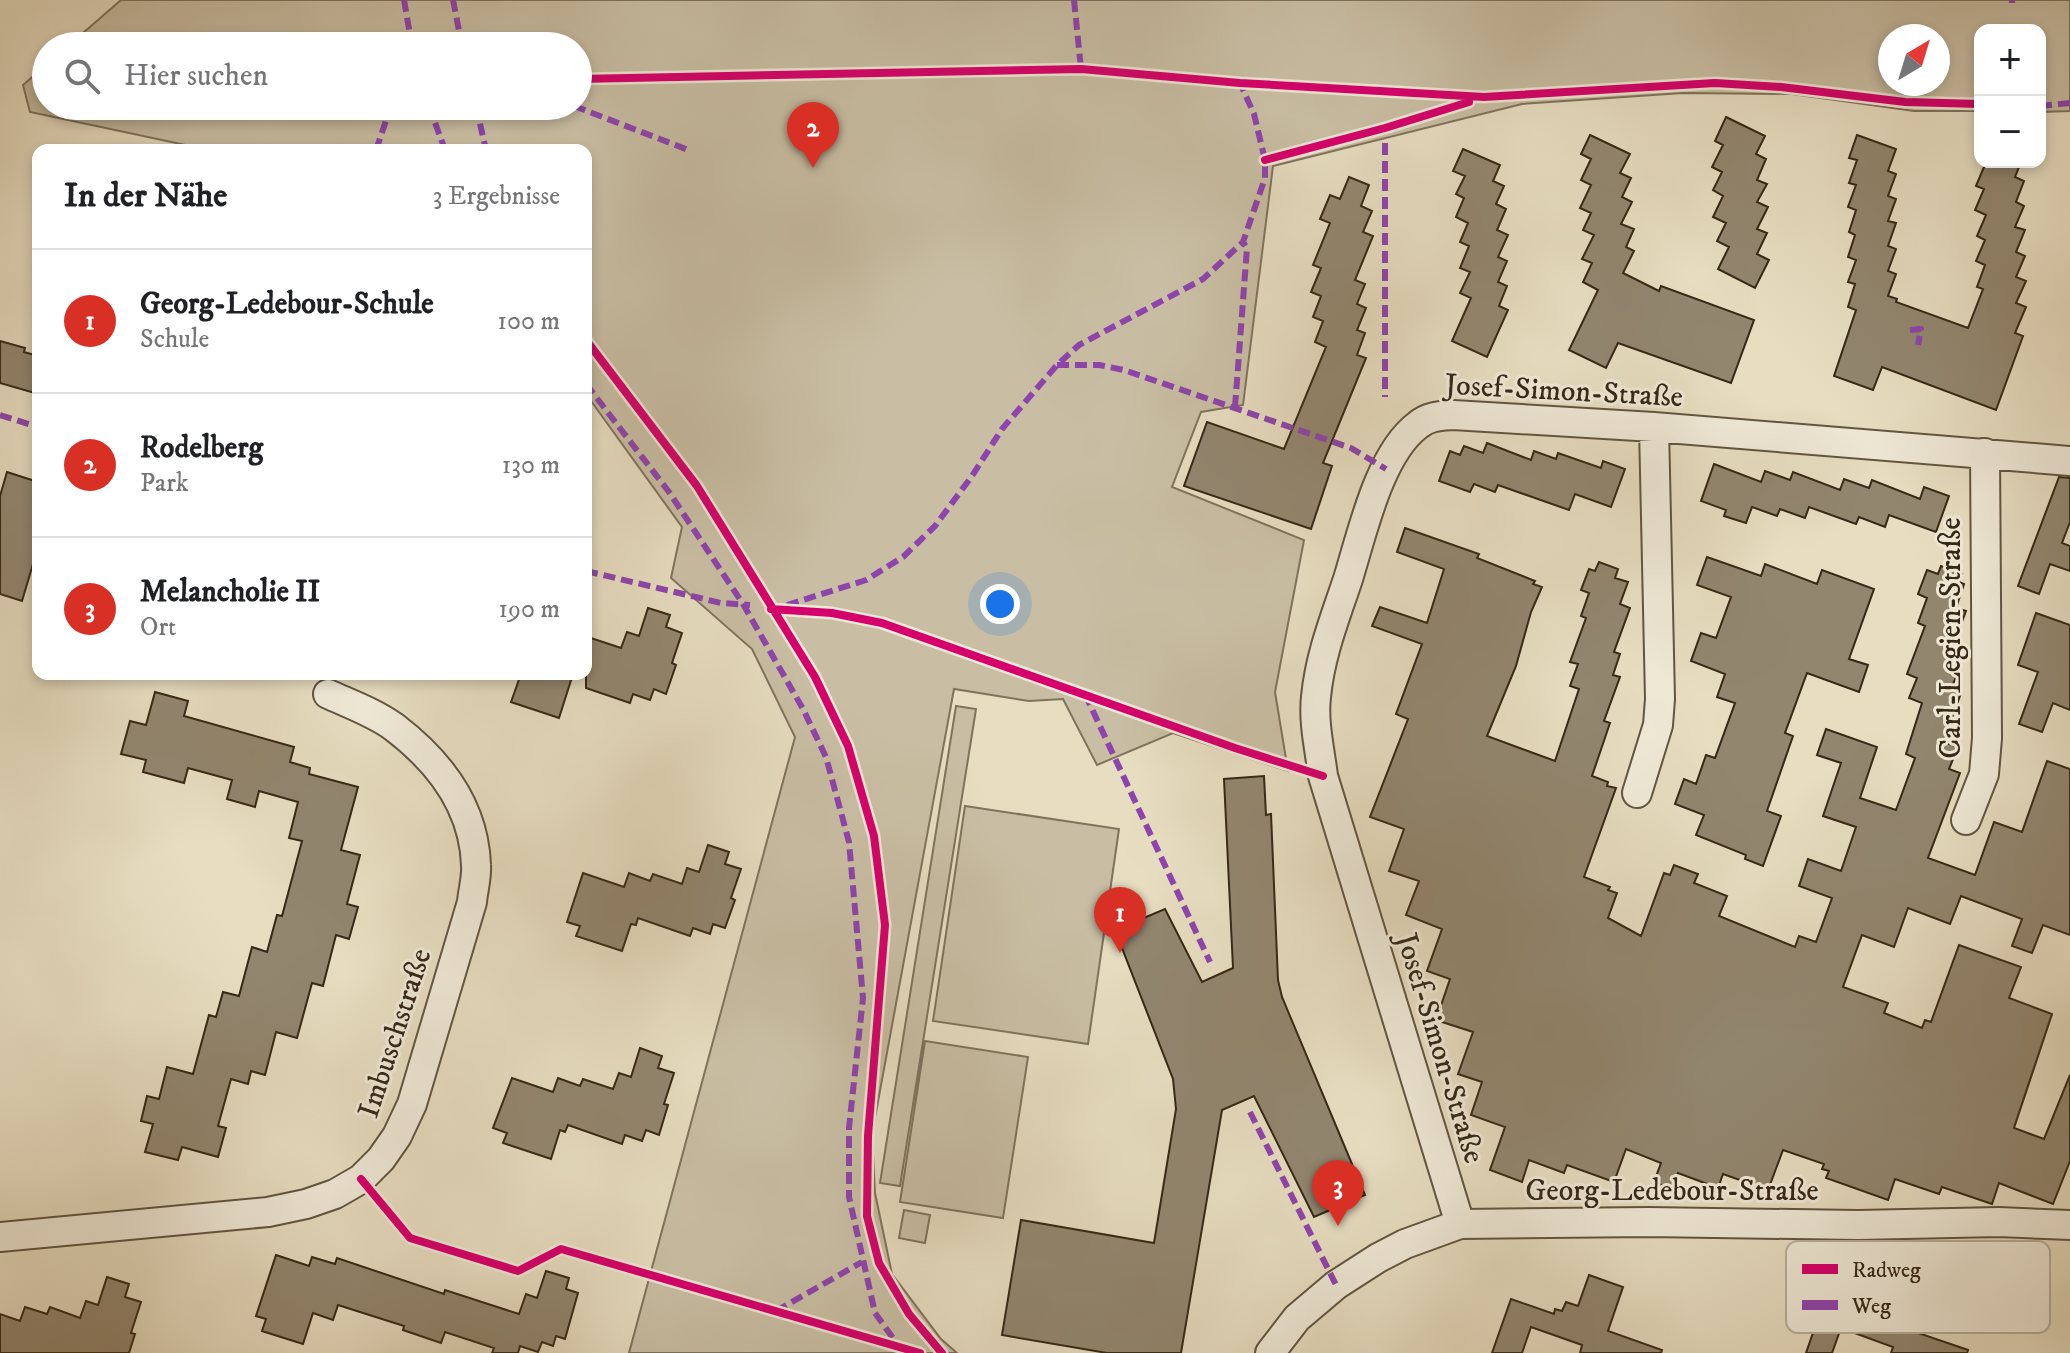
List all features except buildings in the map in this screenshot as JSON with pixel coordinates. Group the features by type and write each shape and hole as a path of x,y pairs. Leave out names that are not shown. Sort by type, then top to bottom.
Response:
{"street":[{"name":"Josef-Simon-Straße","path":"1460,1224 1323,776 1315,701 1321,661 1369,512 1399,446 1417,425 1433,416 1453,415 1654,427 2070,461"},
{"path":"1637,793 1658,725 1660,699 1654,427"},
{"name":"Carl-Legien-Straße","path":"1966,820 1984,774 1987,738 1985,453"},
{"name":"Imbuschstraße","path":"0,1237 222,1217 306,1204 335,1194 361,1179 381,1159 397,1136 412,1104 472,902 477,867 470,822 455,790 427,757 393,726 328,694"},
{"name":"Georg-Ledebour-Straße","path":"1270,1353 1297,1318 1336,1285 1405,1244 1460,1224 1677,1222 1858,1225 1999,1222 2070,1225"}],"shaded area":[{"path":"121,0 2070,0 2070,111 2046,112 2046,24 1974,24 1974,111 1914,111 1792,94 1683,93 1522,104 1273,166 1243,405 1201,412 1172,487 1304,540 1275,692 1288,771 1173,733 1097,765 1063,699 1029,701 954,689 872,1134 875,1193 892,1274 941,1339 957,1353 629,1353 795,737 752,649 671,578 682,527 592,402 592,144 181,144 68,120 592,120 592,32 84,32"},
{"path":"32,77 32,112 23,85"},
{"path":"956,706 976,709 900,1186 880,1183"},
{"path":"965,806 1119,829 1088,1044 933,1021"},
{"path":"925,1041 1028,1057 1003,1218 900,1202"},
{"path":"904,1210 930,1215 925,1243 899,1238"}],"marked path":[{"path":"404,0 410,32"},
{"path":"453,0 459,32"},
{"path":"1074,0 1081,69"},
{"path":"787,605 866,580 903,557 935,526 1002,429 1057,365 1079,345 1203,279 1243,242 1265,178 1265,160 1254,114 1240,83"},
{"path":"2046,105 2070,103"},
{"path":"592,113 691,151"},
{"path":"378,144 386,120"},
{"path":"434,120 443,144"},
{"path":"479,120 485,144"},
{"path":"1385,143 1385,397"},
{"path":"1235,407 1247,248 1243,242"},
{"path":"1910,330 1921,329 1918,345"},
{"path":"1057,365 1099,365 1124,370 1351,448 1386,469"},
{"path":"592,392 669,492 743,604 803,709 826,757 849,842 863,998 849,1128 849,1197 875,1313 898,1345"},
{"path":"0,415 32,425"},
{"path":"592,572 721,603 750,605"},
{"path":"1085,694 1210,962"},
{"path":"1250,1112 1336,1285"},
{"path":"776,1311 862,1262"}],"cycle path":[{"path":"592,79 1081,69 1240,83 1484,97 1715,83 1781,87 1905,102 1974,104"},
{"path":"1265,160 1469,102"},
{"path":"592,348 697,486 815,677 848,746 874,836 885,925 868,1136 867,1216 879,1263 909,1314 942,1353"},
{"path":"771,609 832,613 882,623 1323,776"},
{"path":"361,1179 410,1238 518,1271 561,1249 920,1353"}],"place":[{"name":"Rodelberg","path":"813,168"},
{"name":"Georg-Ledebour-Schule","path":"1120,953"},
{"name":"Melancholie II","path":"1338,1226"}]}
